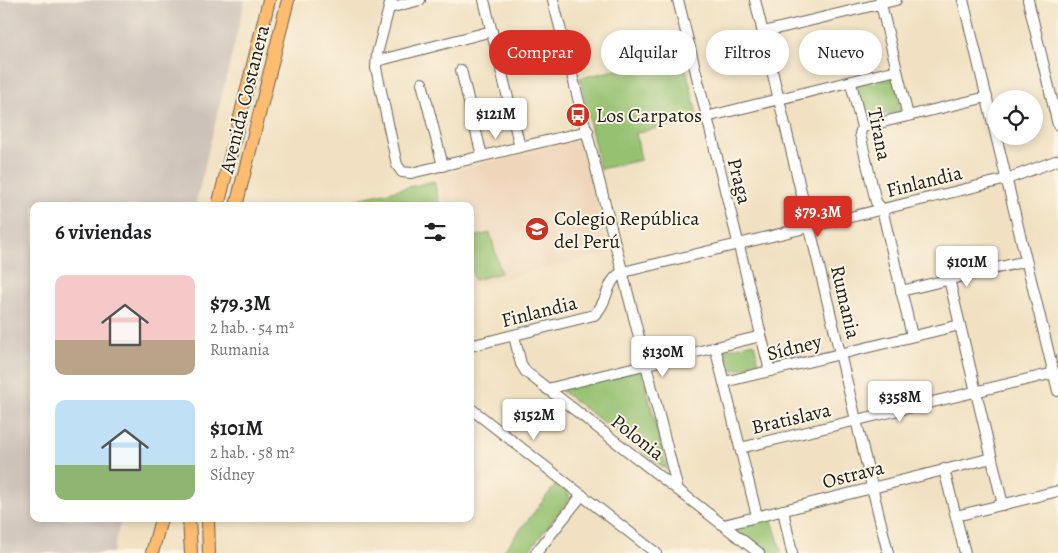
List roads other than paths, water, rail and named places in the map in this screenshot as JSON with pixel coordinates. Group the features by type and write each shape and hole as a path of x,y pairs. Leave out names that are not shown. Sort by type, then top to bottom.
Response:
{"main road":[{"name":"Avenida Costanera","path":"219,202 269,0"},
{"name":"Avenida Costanera","path":"237,202 288,0"},
{"path":"152,553 160,522"},
{"path":"189,522 190,553"},
{"path":"208,522 209,553"},
{"path":"199,553 208,535"},
{"path":"156,540 158,553"}],"street":[{"path":"420,0 390,4 377,61 378,84 397,165 402,172 411,173 443,166 588,131"},
{"path":"484,0 492,30"},
{"path":"553,0 588,131 678,490"},
{"name":"Praga","path":"678,0 770,371"},
{"name":"Rumania","path":"755,0 762,30"},
{"path":"771,30 880,2 896,0"},
{"path":"963,0 1026,261 1054,354 1054,373 1058,391"},
{"path":"1028,0 1058,125"},
{"name":"Tirana","path":"880,2 908,116"},
{"path":"377,61 489,32"},
{"path":"461,70 482,156"},
{"path":"706,117 851,83 897,70"},
{"path":"503,75 520,147"},
{"name":"Rumania","path":"773,75 888,553"},
{"path":"422,83 443,166"},
{"name":"Tirana","path":"851,83 862,127 860,134 876,202 882,209 912,336"},
{"path":"862,127 987,97"},
{"name":"Finlandia","path":"474,345 594,314 602,307 612,281 623,272 1006,179 1058,160"},
{"path":"901,291 1026,261"},
{"path":"949,279 1003,504"},
{"name":"Sídney","path":"724,382 960,325"},
{"name":"Polonia","path":"514,336 522,368 759,553"},
{"name":"Sídney","path":"547,389 761,336"},
{"path":"715,347 756,516"},
{"name":"Bratislava","path":"740,448 1054,373"},
{"path":"474,411 656,553"},
{"name":"Ostrava","path":"724,526 756,516 992,458"},
{"path":"944,470 965,553"},
{"path":"956,516 1058,491"},
{"path":"536,553 582,495"},
{"path":"783,510 792,553"}],"place":[{"name":"Los Carpatos","path":"578,115"},
{"name":"Colegio República del Perú","path":"537,229"}]}
